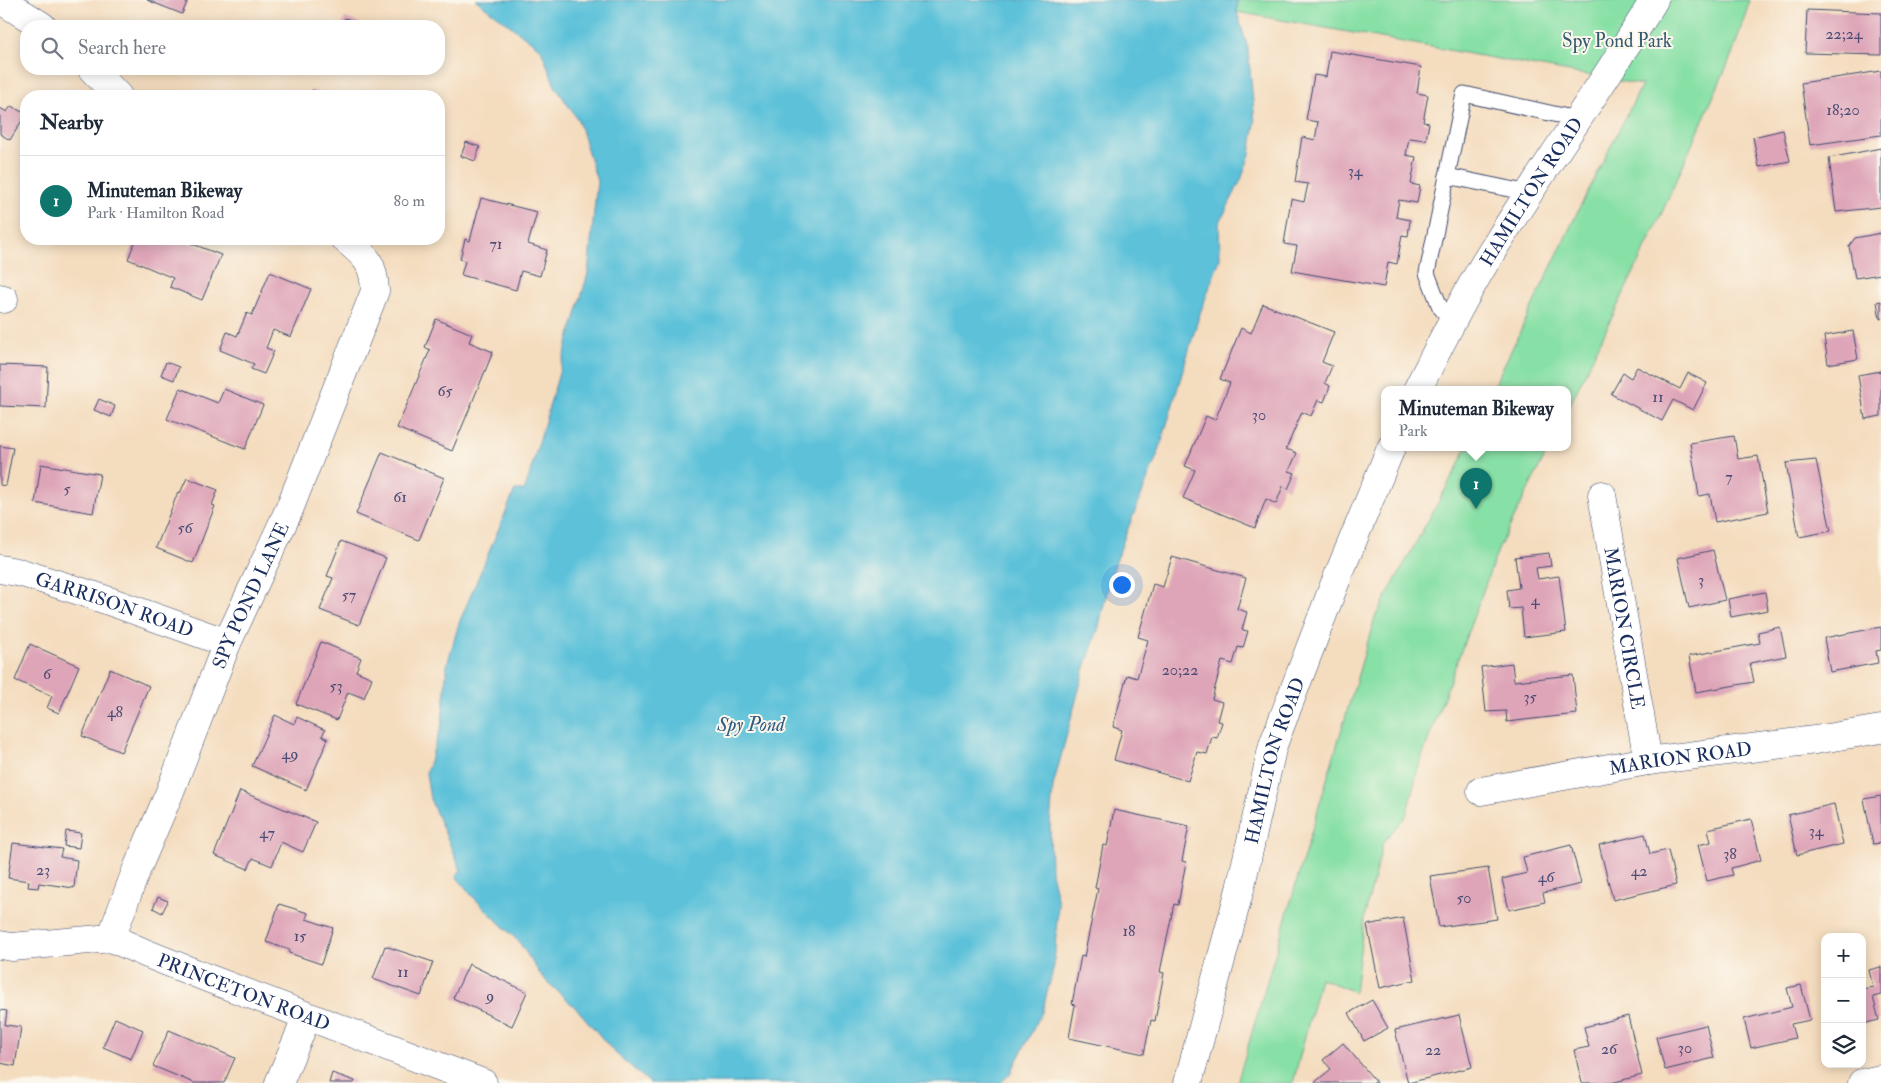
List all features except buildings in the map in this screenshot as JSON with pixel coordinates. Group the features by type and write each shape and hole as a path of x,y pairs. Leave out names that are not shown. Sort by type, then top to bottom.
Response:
{"street":[{"path":"1,0 33,20"},
{"name":"HAMILTON ROAD","path":"1419,386 1452,321 1498,240 1576,119 1630,41 1654,0"},
{"path":"98,75 112,90"},
{"name":"SPY POND LANE","path":"111,938 227,643 289,510 375,291 374,274 354,246"},
{"name":"HAMILTON ROAD","path":"1188,1083 1240,889 1273,745 1333,588 1391,451"},
{"name":"MARION CIRCLE","path":"1602,495 1648,761"},
{"name":"GARRISON ROAD","path":"0,569 22,573 92,595 227,643"},
{"name":"MARION ROAD","path":"1481,791 1648,761 1815,740 1881,729"},
{"name":"PRINCETON ROAD","path":"0,945 12,947 111,938 307,1017 483,1083"},
{"path":"279,1083 307,1017"},
{"path":"1862,1083 1881,1080"}],"lane":[{"path":"1452,321 1440,307 1427,273 1464,94 1576,119"},
{"path":"1447,176 1529,193"}],"green space":[{"name":"Spy Pond Park","path":"1237,0 1750,0 1733,52 1656,226 1571,403 1571,386 1494,386 1580,207 1642,85 1237,12"},
{"path":"1465,451 1548,451 1498,550 1419,765 1406,816 1383,842 1364,919 1355,992 1320,978 1293,1083 1237,1083 1375,617"}],"water":[{"name":"Spy Pond","path":"476,0 1237,0 1237,12 1248,49 1255,123 1250,154 1241,180 1219,224 1220,259 1199,316 1159,451 1110,579 1098,630 1085,667 1053,786 1050,825 1051,872 1058,903 1054,966 1042,1012 1010,1074 1001,1083 650,1083 614,1052 578,1010 542,977 519,942 473,897 456,876 461,870 430,799 426,773 442,724 447,665 459,623 515,490 525,490 588,273 597,181 578,120 555,86 541,49"}],"place":[{"name":"Minuteman Bikeway","path":"1476,509"}]}
